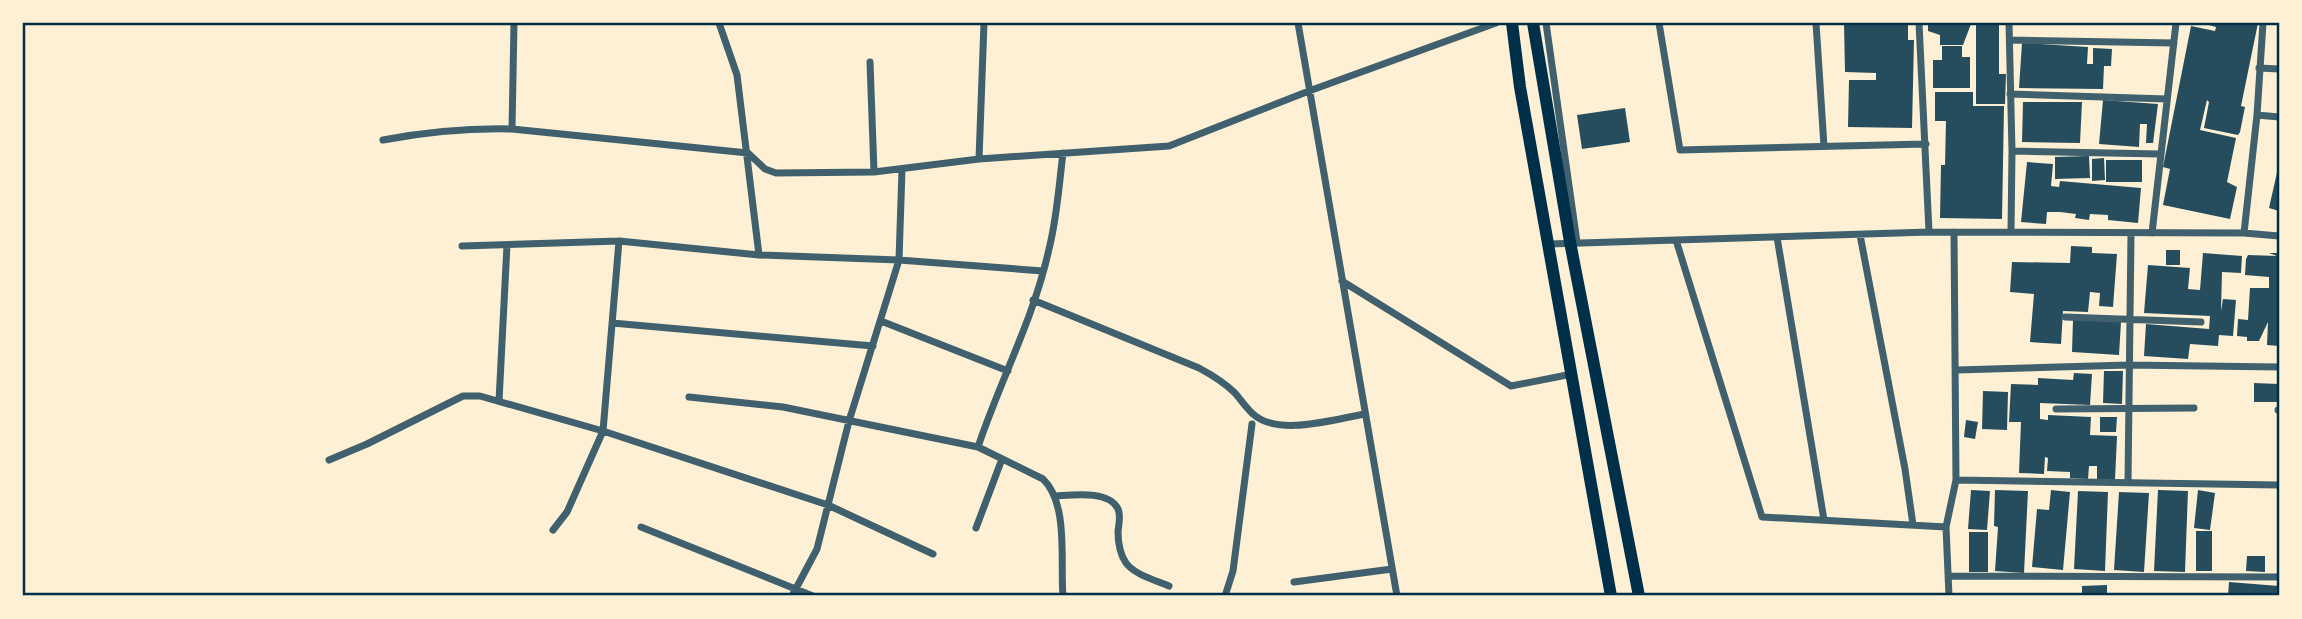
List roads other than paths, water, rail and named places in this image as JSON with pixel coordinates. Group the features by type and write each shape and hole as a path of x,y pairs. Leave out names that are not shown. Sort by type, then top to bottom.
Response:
{"main road":[{"path":"1512,23 1520,87 1611,596"},
{"path":"1533,23 1639,596"}],"street":[{"path":"512,129 514,23"},
{"path":"719,23 737,75 759,255"},
{"path":"979,159 984,23"},
{"path":"1298,23 1397,596"},
{"path":"383,140 454,129 512,129 748,153 765,169 776,173 874,172 979,159 1169,146 1309,91 1496,23"},
{"path":"1546,23 1574,242"},
{"path":"1659,23 1680,150 1926,144"},
{"path":"1816,23 1824,146"},
{"path":"1919,23 1929,232"},
{"path":"2009,23 2011,232"},
{"path":"2152,233 2176,23"},
{"path":"2244,233 2257,115 2263,23"},
{"path":"2010,40 2174,43"},
{"path":"870,62 874,172"},
{"path":"2259,68 2279,69"},
{"path":"2010,94 2167,99"},
{"path":"2257,115 2279,117"},
{"path":"2012,151 2160,154"},
{"path":"978,447 1043,271 1049,249 1063,153"},
{"path":"794,593 817,549 849,421 899,260 902,170"},
{"path":"1549,244 1929,232 2244,233 2279,236"},
{"path":"1949,596 1946,527 1956,480 1954,232"},
{"path":"2128,482 2131,234"},
{"path":"1860,235 1905,469 1913,525"},
{"path":"1777,237 1824,520"},
{"path":"1676,240 1762,517 1946,527"},
{"path":"462,246 619,242 759,255 899,260 1043,271"},
{"path":"554,530 567,512 603,431 619,242"},
{"path":"499,401 507,245"},
{"path":"1342,281 1511,386 1572,373"},
{"path":"1033,300 1199,368 1220,380 1263,422 1281,426 1365,414"},
{"path":"2065,317 2201,322"},
{"path":"881,321 1008,371"},
{"path":"612,323 873,346"},
{"path":"1957,370 2128,365 2279,367"},
{"path":"329,460 463,396 480,396 603,431 828,505 933,554"},
{"path":"689,397 783,407 978,447 1043,479 1052,487 1056,496 1063,596"},
{"path":"2056,409 2194,408"},
{"path":"1225,596 1233,571 1251,425"},
{"path":"976,528 1002,459"},
{"path":"1956,480 2279,485"},
{"path":"1056,496 1080,495 1110,500 1118,507 1118,542 1125,562 1142,574 1169,586"},
{"path":"642,527 794,593 813,596"},
{"path":"1294,582 1392,569"},
{"path":"1949,576 2279,577"}]}
